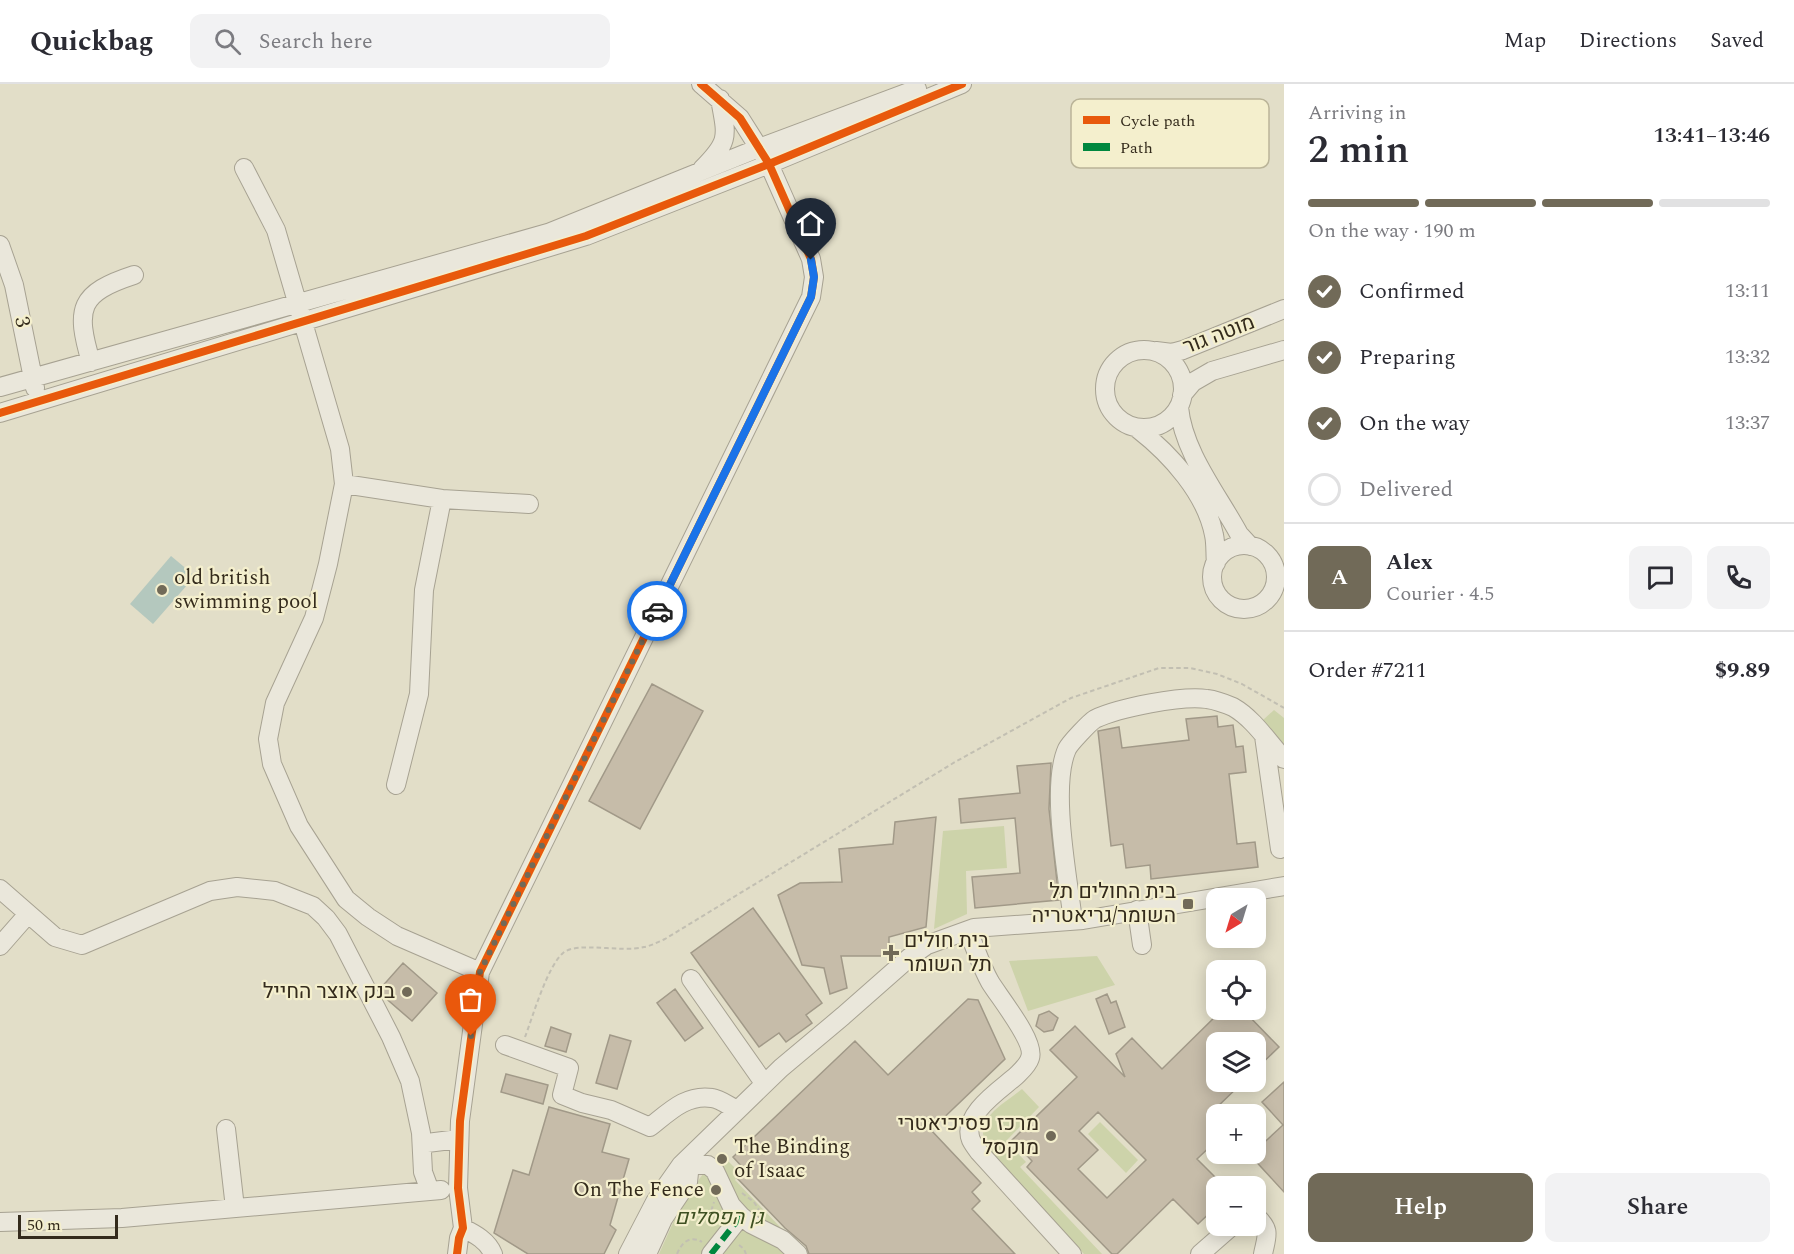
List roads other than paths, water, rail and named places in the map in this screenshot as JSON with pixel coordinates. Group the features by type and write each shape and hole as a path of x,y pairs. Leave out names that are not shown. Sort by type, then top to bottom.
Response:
{"street":[{"path":"457,1254 463,1228 458,1188 460,1121 480,972 811,297 814,277 811,260 769,164 740,118 701,84"},
{"path":"0,387 548,232 759,148 930,84"},
{"path":"0,413 586,236 769,164 962,84"},
{"path":"697,174 720,150 724,140 726,129 720,99"},
{"path":"244,168 276,230 340,449 344,484 314,618 275,703 268,739 272,764 299,826 346,899 397,936 480,972"},
{"name":"3","path":"0,245 14,285 37,402"},
{"path":"91,362 82,331 85,308 94,293 109,283 134,275"},
{"name":"מוטה גור","path":"1284,309 1183,350 1172,353 1135,351 1122,357 1109,371 1105,383 1105,396 1109,408 1128,426 1138,429 1158,426 1168,421 1193,382 1212,371 1284,350"},
{"name":"מוטה גור","path":"1153,351 1162,355 1178,369 1181,376 1181,401"},
{"path":"1181,401 1180,423 1190,448 1239,534 1250,546"},
{"path":"1138,429 1169,456 1192,487 1209,516 1214,536 1216,563"},
{"path":"344,484 442,499 529,504"},
{"path":"396,785 418,694 424,590 442,499"},
{"path":"1250,546 1278,558 1273,593 1264,603 1245,610 1231,607 1216,593 1212,576 1216,563 1223,553 1232,548 1250,546"},
{"path":"1073,921 1059,803 1061,771 1068,747 1092,720 1158,703 1207,699 1231,706 1245,715 1284,759"},
{"path":"1264,736 1280,849"},
{"path":"628,1254 655,1202 686,1163 737,1110 910,957 927,945 968,931 1073,921 1284,885"},
{"path":"0,889 54,937 82,945 210,891 237,886 275,891 313,906 338,934 391,1037 410,1081 421,1133 423,1172 430,1191"},
{"path":"1137,910 1142,945"},
{"path":"0,946 28,914"},
{"path":"968,931 989,980 1017,1023 1031,1053 1021,1071 978,1109 969,1128 971,1139 979,1152 1072,1254"},
{"path":"691,979 765,1083"},
{"path":"512,1048 568,1068 562,1095 611,1110 651,1127 680,1103 698,1097 714,1098 737,1110"},
{"path":"226,1129 235,1208"},
{"path":"427,1143 459,1139"},
{"path":"686,1163 708,1165 715,1171 731,1205 741,1216 751,1224 783,1240 798,1254"},
{"path":"647,1254 663,1219 688,1182 689,1173 686,1163"},
{"path":"0,1222 122,1218 458,1188"},
{"path":"709,1250 741,1216"},
{"path":"1263,1254 1268,1230 1266,1227"},
{"path":"463,1228 477,1236 493,1254"},
{"path":"1200,1254 1221,1236"}],"place":[{"name":"old british swimming pool","path":"162,590"},
{"name":"בית החולים תל השומר/גריאטריה","path":"1188,904"},
{"name":"בית חולים תל השומר","path":"891,953"},
{"name":"בנק אוצר החייל","path":"407,992"},
{"name":"מרכז פסיכיאטרי מוקסל","path":"1051,1136"},
{"name":"The Binding of Isaac","path":"722,1159"},
{"name":"On The Fence","path":"716,1190"}],"park label":[{"name":"גן הפסלים","path":"719,1218"}]}
